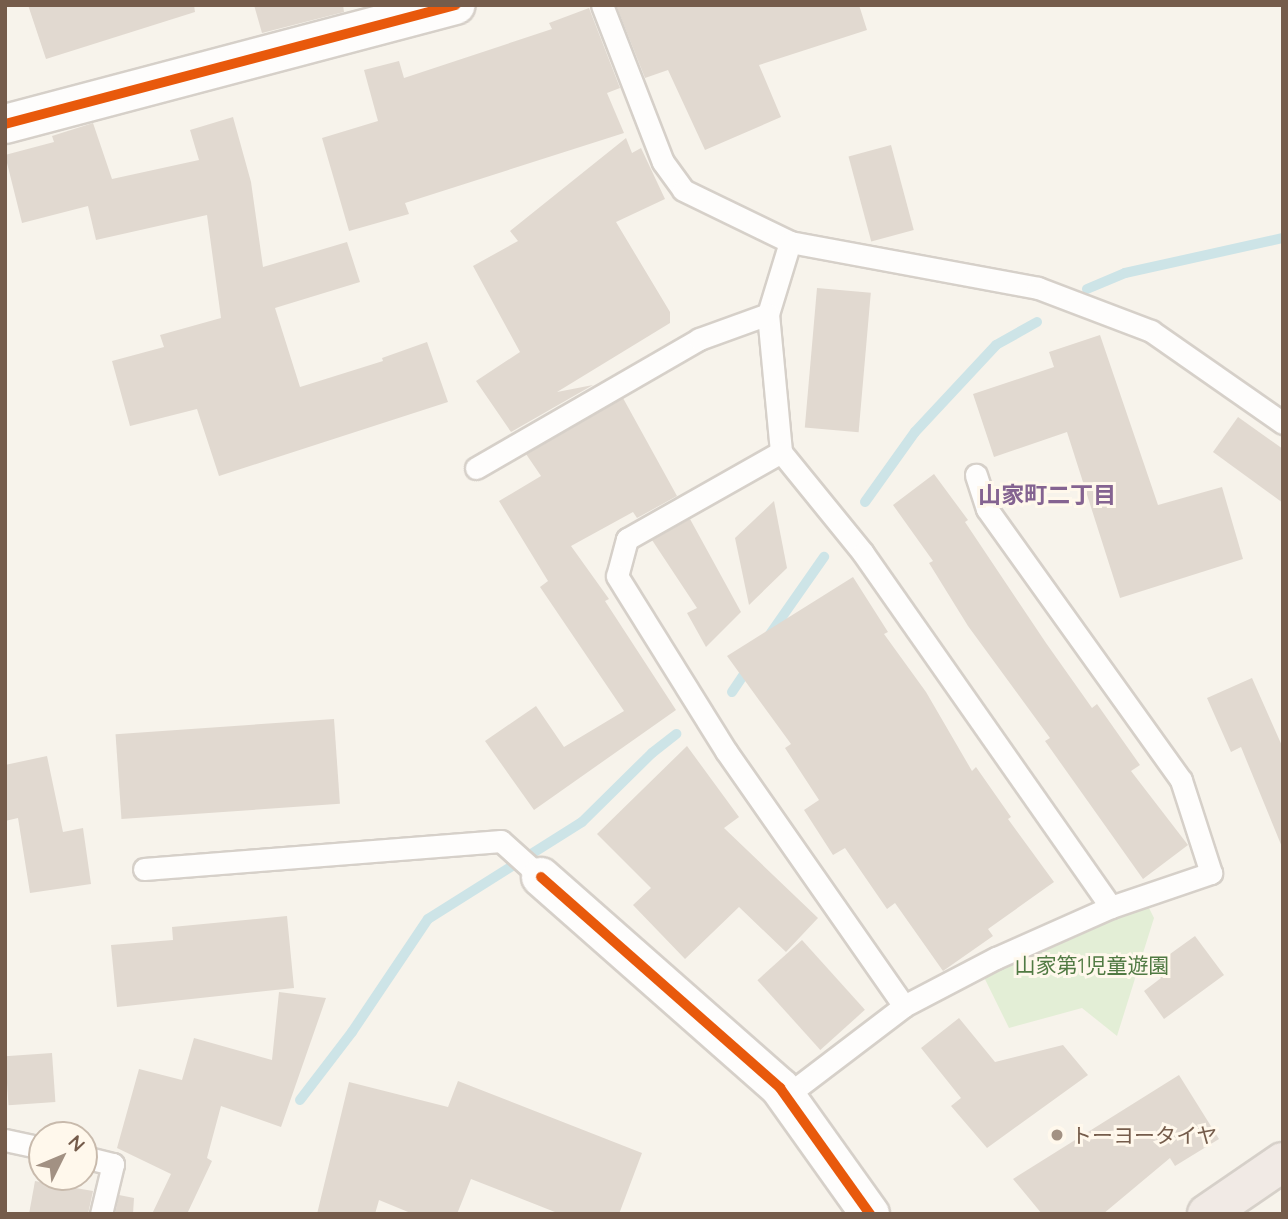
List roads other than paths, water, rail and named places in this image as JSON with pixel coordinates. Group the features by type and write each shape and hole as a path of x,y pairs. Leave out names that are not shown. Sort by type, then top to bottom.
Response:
{"highway":[{"path":"1207,1214 1283,1162"}],"street":[{"path":"5,124 408,11 456,5"},
{"path":"541,877 786,1096 870,1214"}],"lane":[{"path":"602,5 663,162 683,190 790,242 1038,288 1151,331 1283,423"},
{"path":"790,242 768,314 781,452 863,553 1111,907"},
{"path":"476,468 699,339 768,314"},
{"path":"781,452 627,538 617,576 726,751 904,1006"},
{"path":"786,1096 904,1006 996,958 1111,907 1211,873 1181,780 987,509 976,475"},
{"path":"144,869 500,841 541,877"},
{"path":"6,1141 28,1145"},
{"path":"98,1160 113,1164 102,1214"}],"waterway":[{"path":"1087,289 1125,273 1283,238"},
{"path":"865,502 915,432 996,345 1037,322"},
{"path":"768,637 824,557"},
{"path":"732,692 750,665"},
{"path":"300,1100 352,1032 428,919 582,822 652,753 676,734"}],"place":[{"name":"トーヨータイヤ","path":"1057,1135"}],"district":[{"name":"山家町二丁目","path":"1047,495"}],"park label":[{"name":"山家第1児童遊園","path":"1092,965"}]}
